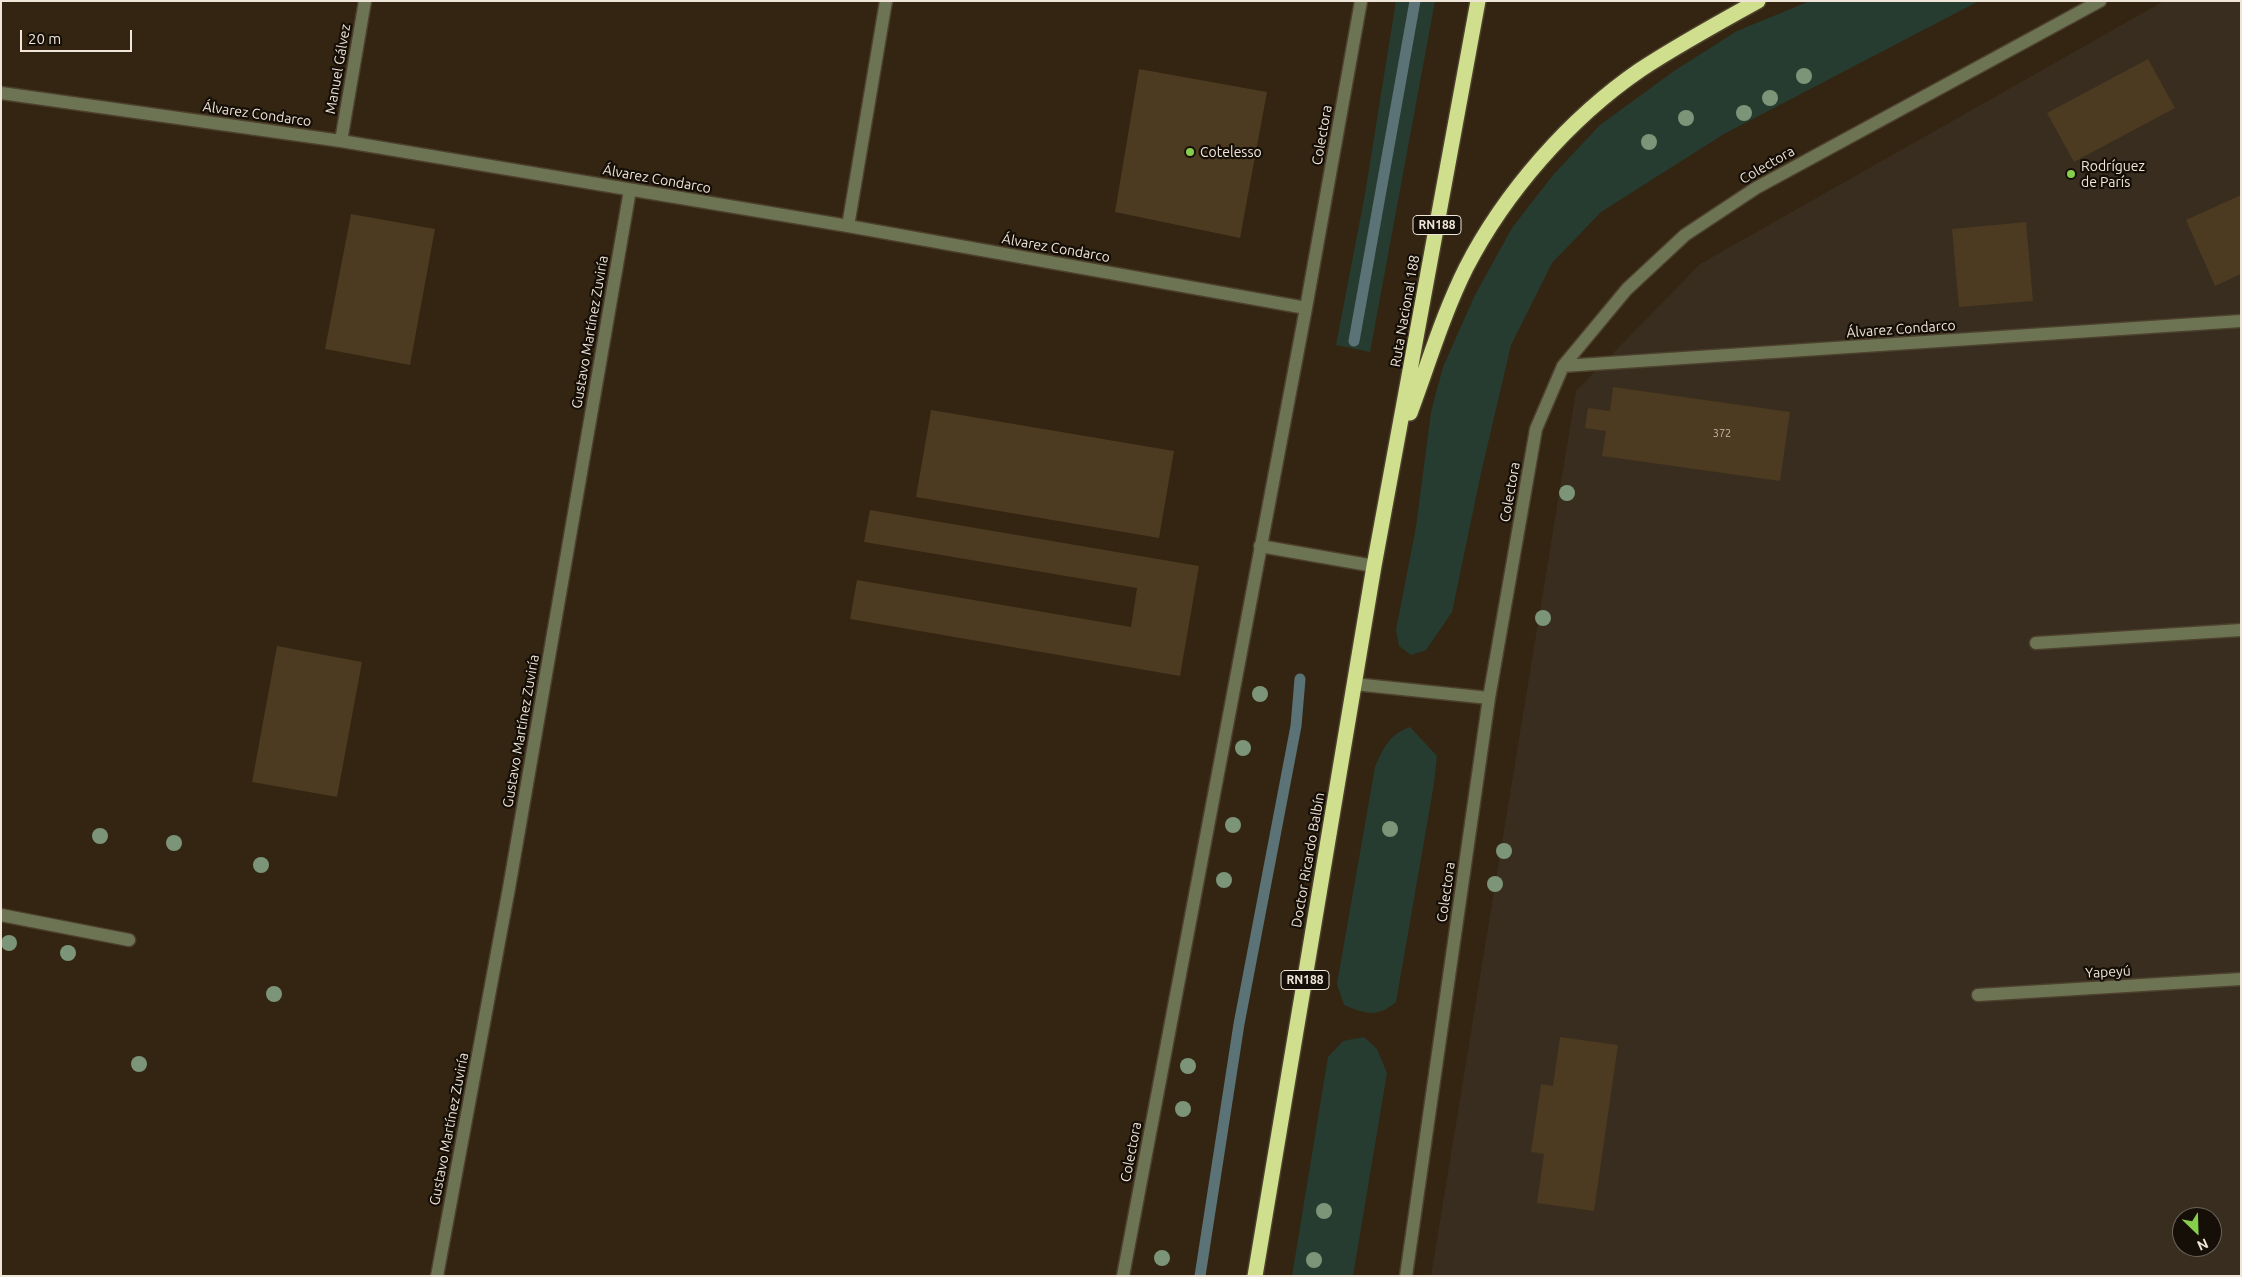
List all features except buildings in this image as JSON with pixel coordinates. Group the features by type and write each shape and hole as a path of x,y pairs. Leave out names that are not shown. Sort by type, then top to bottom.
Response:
{"highway":[{"name":"Ruta Nacional 188","path":"1397,450 1478,1"},
{"path":"1397,450 1445,318 1466,268 1499,216 1542,157 1584,115 1640,71 1758,1"},
{"name":"Doctor Ricardo Balbín","path":"1255,1276 1374,566 1397,450"}],"street":[{"name":"Manuel Gálvez","path":"341,141 365,1"},
{"path":"848,226 886,1"},
{"name":"Colectora","path":"1123,1276 1306,308 1361,1"},
{"name":"Colectora","path":"1406,1276 1489,698 1536,430 1563,366 1627,289 1685,235 1756,188 2100,1"},
{"name":"Álvarez Condarco","path":"1,93 341,141 848,226 1306,308"},
{"name":"Gustavo Martínez Zuviría","path":"437,1276 509,888 630,190"},
{"name":"Álvarez Condarco","path":"1563,366 2241,321"},
{"path":"1260,546 1374,566"},
{"path":"2036,643 2241,630"},
{"path":"1354,684 1489,698"},
{"path":"1,915 129,940"},
{"name":"Yapeyú","path":"1978,995 2241,979"}],"shaded area":[{"path":"2164,1 2241,1 2241,1276 1431,1276 1576,391 1700,264"}],"green space":[{"path":"1396,1 1435,1 1370,352 1336,345 1365,194"},
{"path":"1810,1 1979,1 1724,134 1601,212 1552,263 1511,345 1481,473 1452,612 1426,650 1411,655 1399,646 1396,630 1416,527 1431,412 1443,367 1475,295 1512,228 1553,175 1600,125 1674,71 1737,31"},
{"path":"1410,727 1437,756 1434,784 1396,1002 1383,1010 1371,1013 1344,1005 1337,984 1375,767 1388,742 1397,734"},
{"path":"1364,1037 1377,1049 1387,1073 1353,1276 1292,1276 1328,1057 1343,1041"}],"waterway":[{"path":"1354,341 1415,1"},
{"path":"1200,1276 1239,1024 1296,726 1300,679"}],"place":[{"name":"Cotelesso","path":"1190,152"},
{"name":"Rodríguez de París","path":"2071,174"}]}
